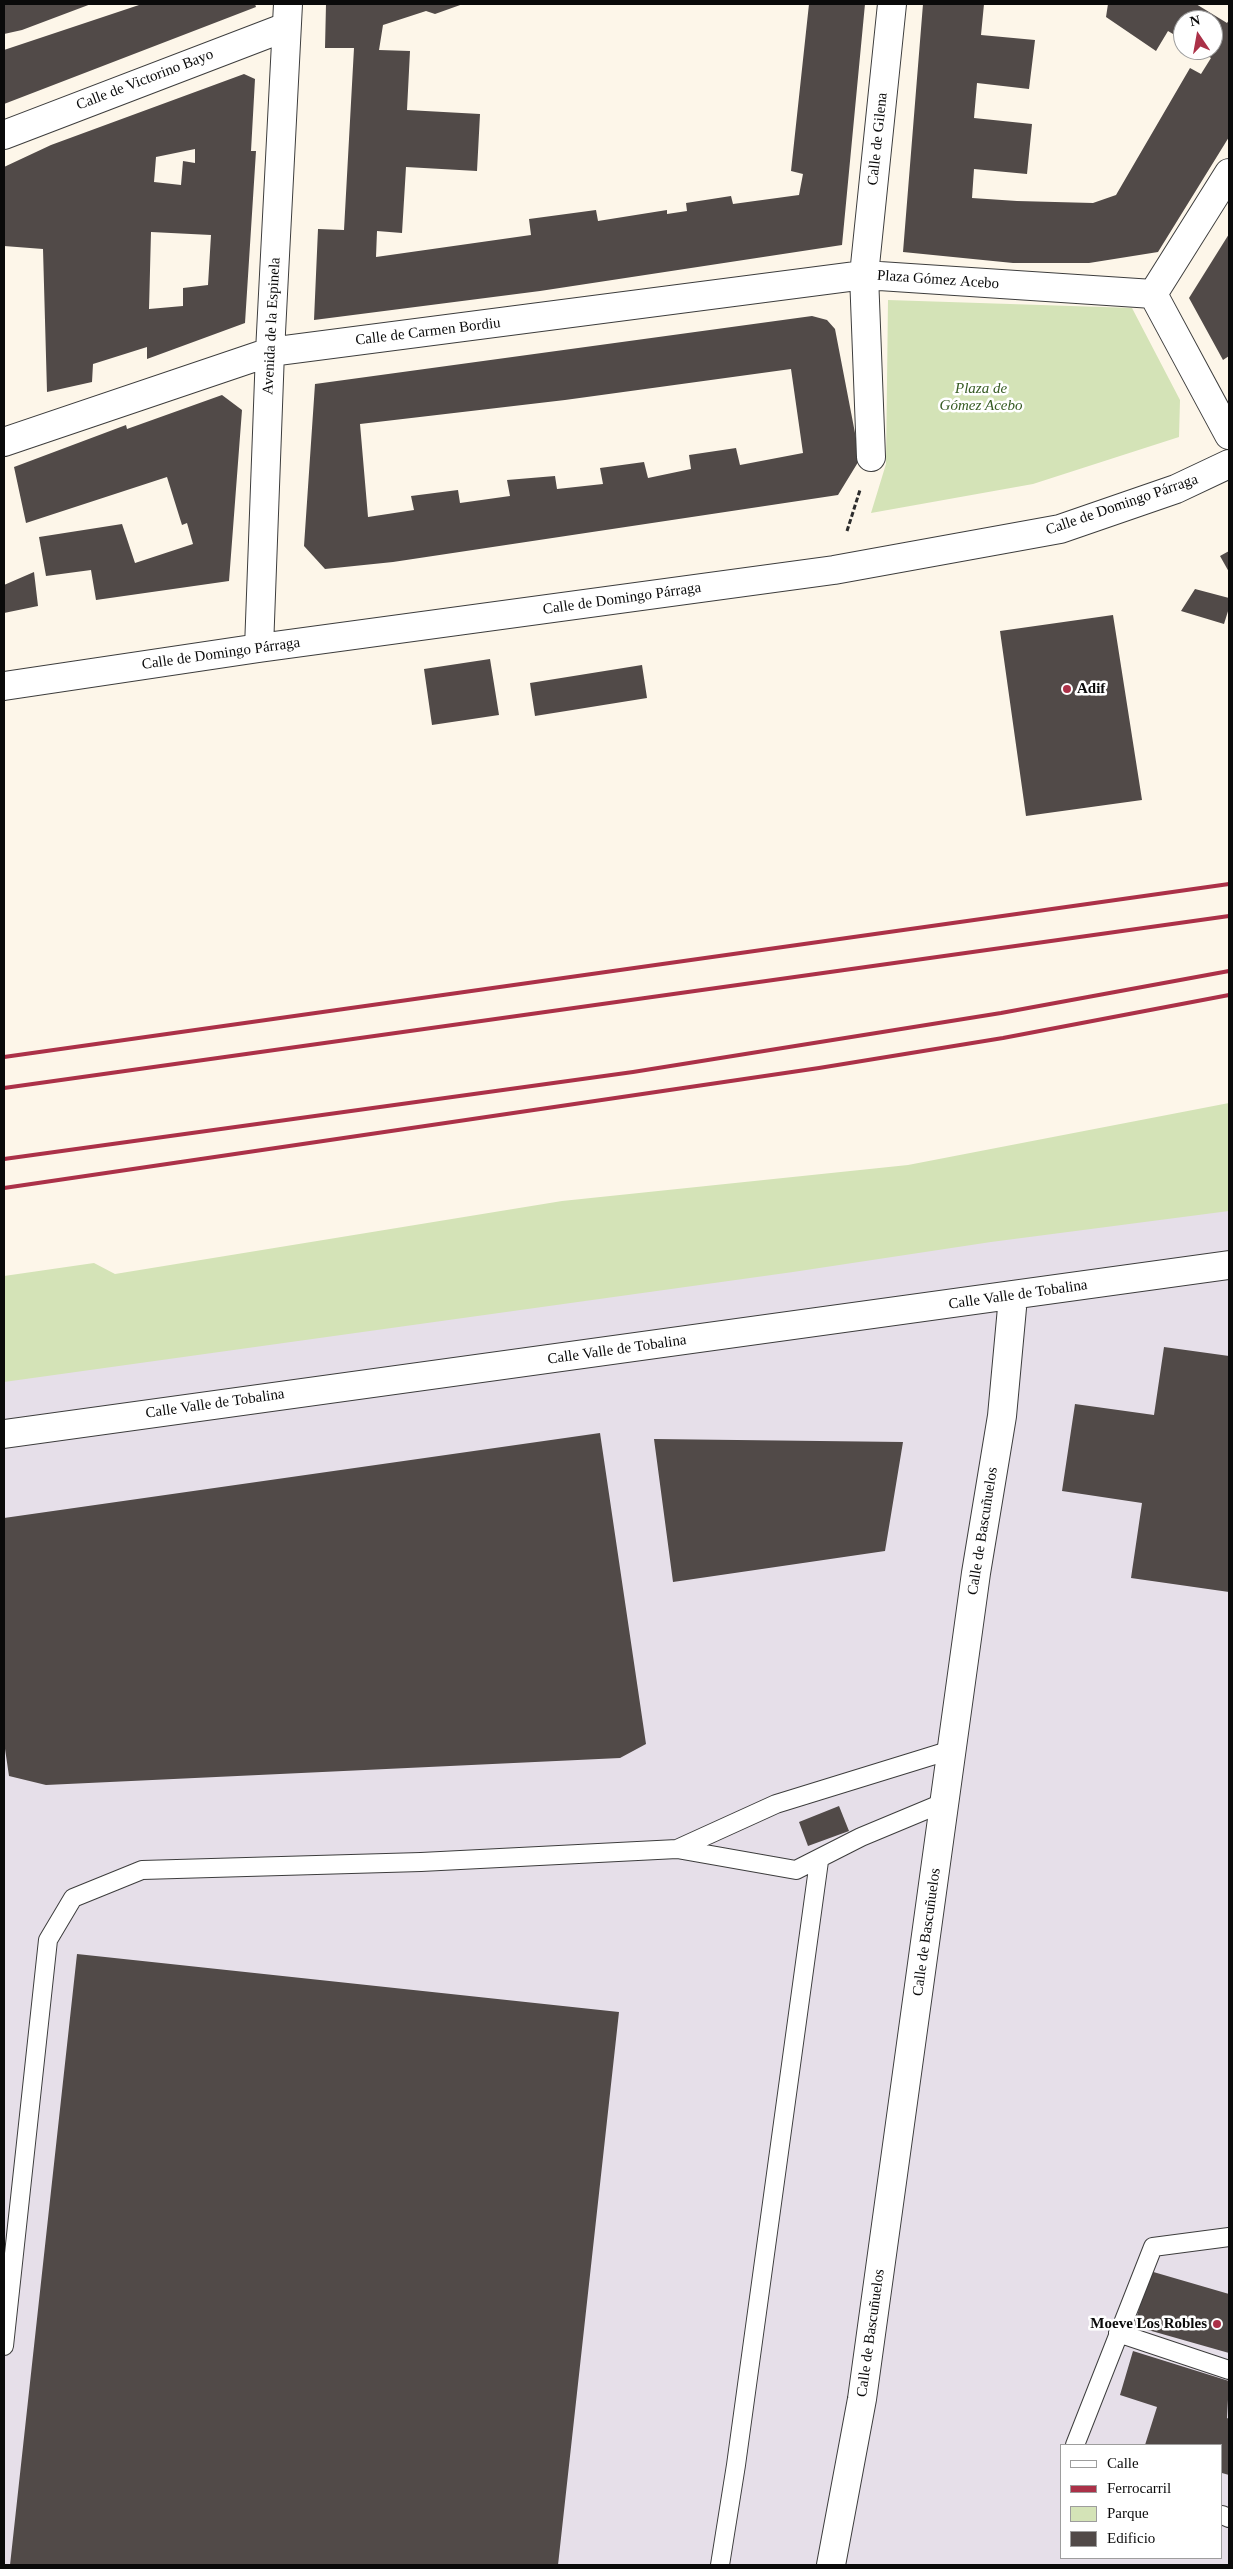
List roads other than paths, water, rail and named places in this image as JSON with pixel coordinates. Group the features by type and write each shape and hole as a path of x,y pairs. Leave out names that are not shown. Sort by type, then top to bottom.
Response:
{"street":[{"name":"Calle de Gilena","path":"864,275 892,4"},
{"name":"Calle de Victorino Bayo","path":"4,135 287,15"},
{"name":"Avenida de la Espinela","path":"259,648 270,352 287,15"},
{"path":"1229,173 1153,294 1229,435"},
{"name":"Plaza Gómez Acebo","path":"871,457 864,275 1153,294"},
{"name":"Calle de Carmen Bordiu","path":"4,442 270,352 864,275"},
{"name":"Calle de Domingo Párraga","path":"4,686 259,648 834,570 1060,529 1176,489 1229,464"},
{"name":"Calle Valle de Tobalina","path":"4,1434 1229,1265"},
{"name":"Calle de Bascuñuelos","path":"831,2565 862,2399 976,1573 1002,1416 1013,1296"}],"lane":[{"path":"677,1849 776,1804 951,1750"},
{"path":"4,2346 48,1940 73,1898 142,1870 421,1862 677,1849 796,1870 860,1838 945,1802"},
{"path":"720,2565 736,2465 819,1860"},
{"path":"1075,2444 1153,2247 1229,2237"},
{"path":"1118,2333 1229,2370"}],"railway":[{"path":"4,1057 1229,884"},
{"path":"4,1088 1229,916"},
{"path":"4,1159 633,1072 1001,1013 1229,971"},
{"path":"4,1188 819,1068 1003,1038 1229,995"}],"place":[{"name":"Adif","path":"1067,689"},
{"name":"Moeve Los Robles","path":"1217,2324"}],"park label":[{"name":"Plaza de Gómez Acebo","path":"981,398"}]}
